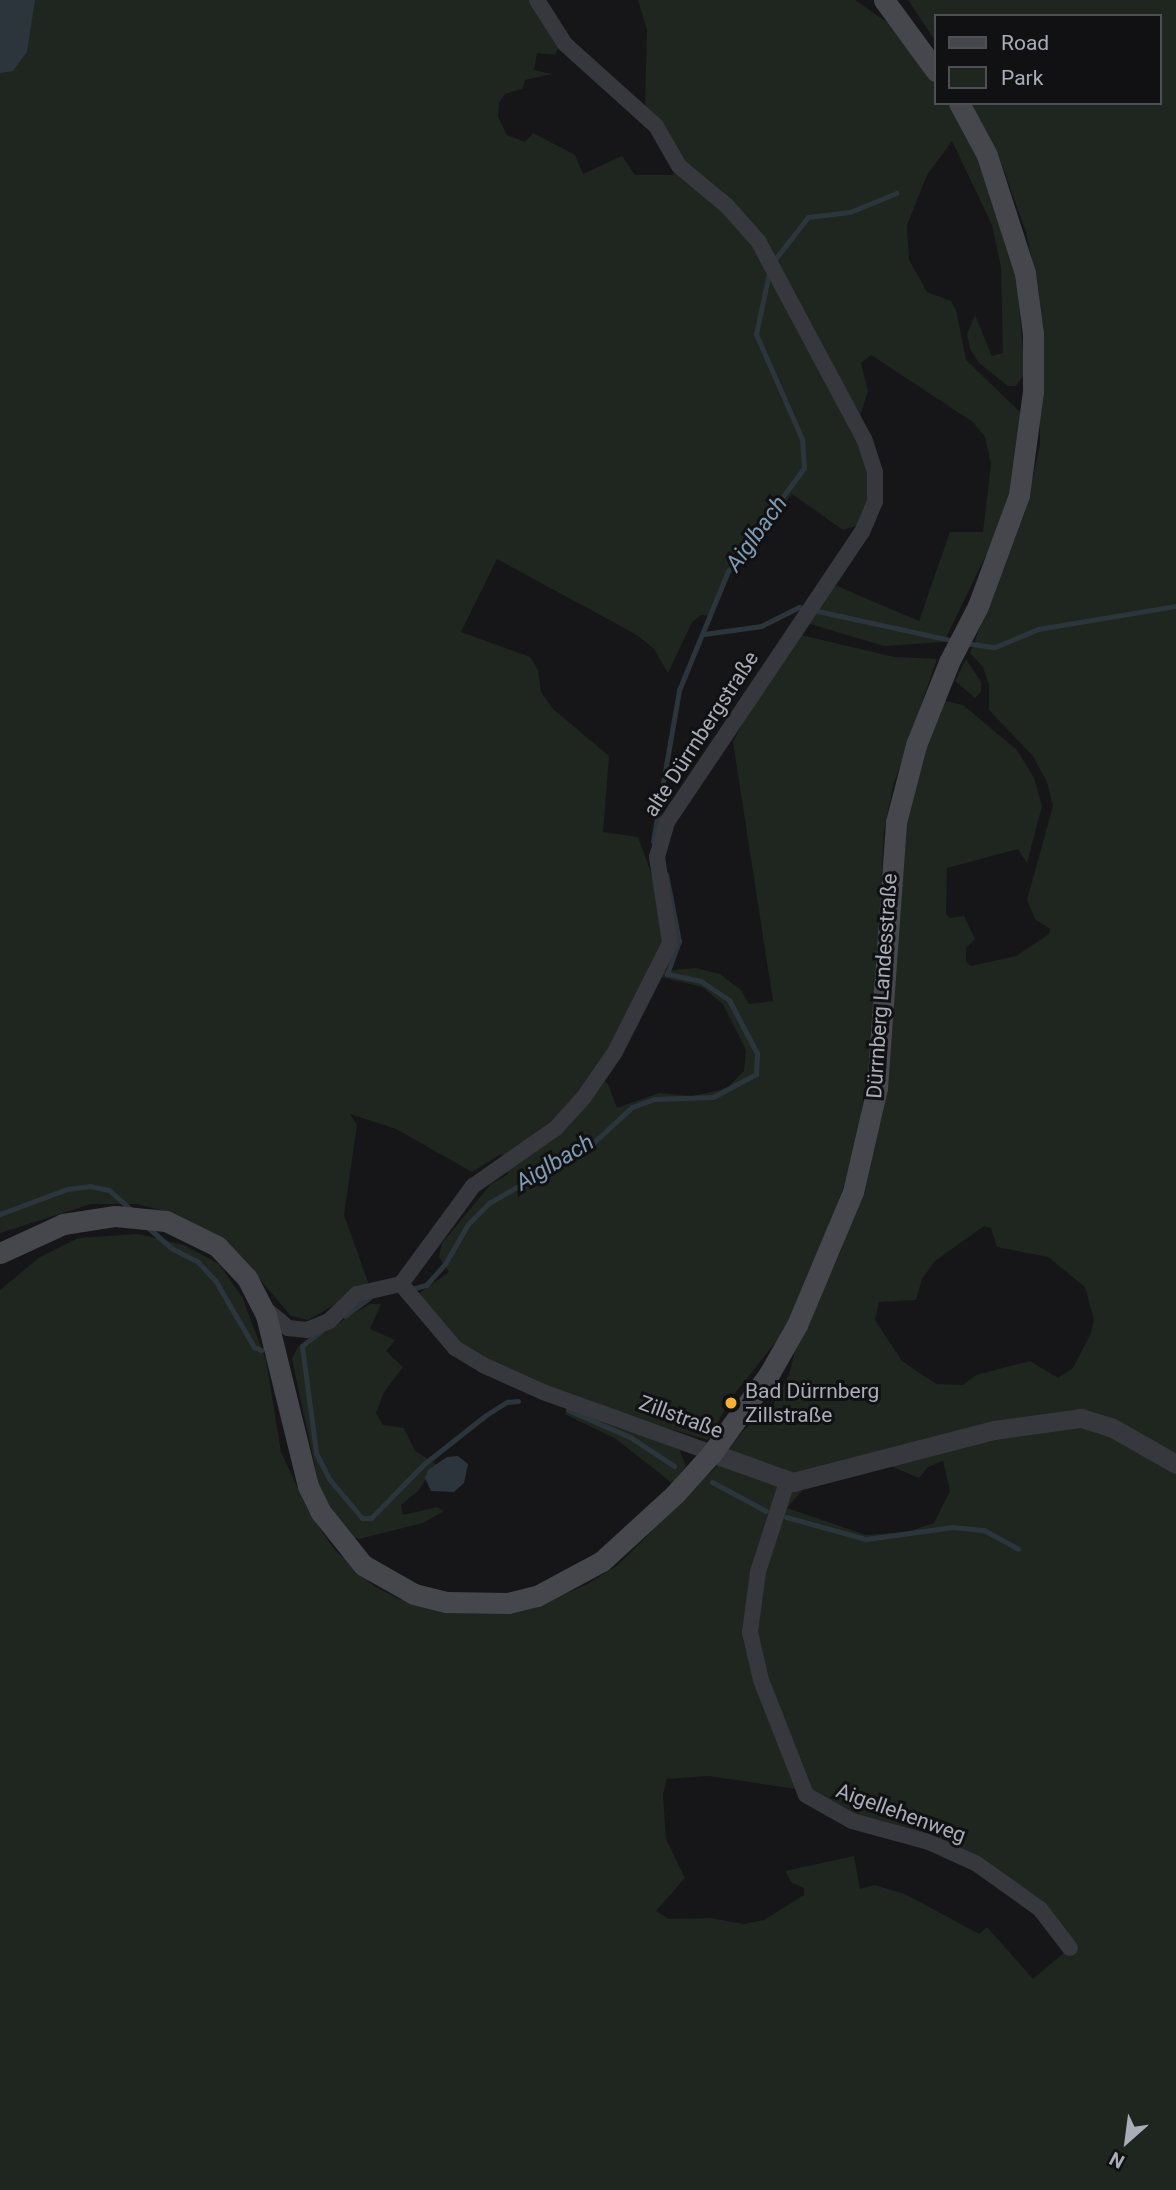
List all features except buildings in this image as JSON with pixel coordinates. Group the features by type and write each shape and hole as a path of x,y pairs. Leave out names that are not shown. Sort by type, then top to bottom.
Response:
{"main road":[{"path":"884,0 934,68"},
{"name":"Dürrnberg Landesstraße","path":"0,1254 63,1224 91,1218 142,1217 194,1232 233,1261 262,1305 279,1363 308,1486 320,1511 348,1549 373,1572 414,1594 447,1602 508,1603 537,1596 580,1576 637,1531 712,1453 769,1374 797,1325 852,1192 878,1076 896,822 916,745 949,662 1002,548 1019,495 1029,437 1033,357 1025,273 1010,215 987,155 961,105"}],"street":[{"name":"alte Dürrnbergstraße","path":"405,1288 473,1186 556,1128 615,1052 670,943 657,857 665,827 862,532 875,502 875,472 864,439 759,242 727,206 679,166 656,126 584,65 551,27 537,0"},
{"path":"279,1363 283,1340 296,1331 329,1321 357,1294 405,1288"},
{"name":"Zillstraße","path":"405,1288 455,1348 483,1365 543,1392 787,1482"},
{"path":"262,1305 280,1323 296,1331"},
{"path":"787,1482 994,1430 1069,1418 1111,1427 1176,1464"},
{"name":"Aigellehenweg","path":"787,1482 758,1572 750,1632 761,1680 806,1795 852,1821 929,1842 976,1864 1040,1909 1070,1948"}],"green space":[{"path":"0,0 532,0 559,46 555,55 537,53 534,70 552,74 525,80 522,89 505,94 499,103 498,117 507,135 525,142 533,133 575,155 583,174 622,156 635,175 672,175 676,170 645,106 647,30 638,0 855,0 891,25 934,81 934,105 950,105 973,147 1015,263 1025,373 1016,386 1008,386 979,363 970,349 967,334 975,315 992,356 1003,353 1001,267 992,225 952,141 927,175 907,225 909,260 927,292 951,301 956,310 966,360 1021,413 1010,493 999,528 944,642 884,646 807,623 830,583 919,621 950,532 983,532 991,464 985,437 973,422 871,355 861,363 868,391 859,419 872,488 856,526 843,530 792,494 782,506 778,500 732,557 709,616 701,615 692,622 668,673 654,649 637,635 497,559 461,632 530,657 538,670 541,692 552,708 609,756 603,832 638,837 659,895 663,944 595,1074 608,1084 617,1108 659,1093 692,1096 726,1089 744,1071 746,1050 723,1004 702,987 661,977 664,971 696,968 720,974 741,990 749,1004 773,1001 733,742 767,678 801,635 894,657 937,659 893,786 884,831 874,1029 855,1153 819,1258 783,1333 732,1397 708,1440 597,1407 468,1352 418,1294 449,1272 439,1257 442,1243 491,1184 508,1174 501,1154 472,1172 396,1129 350,1114 357,1125 344,1215 369,1285 308,1320 291,1316 258,1277 173,1213 136,1204 91,1204 0,1233"},
{"path":"908,0 1176,0 1176,2190 0,2190 0,1290 40,1257 78,1238 138,1234 184,1245 219,1264 242,1297 266,1360 281,1452 308,1510 334,1549 374,1586 399,1599 460,1613 522,1611 586,1585 618,1565 714,1469 742,1432 773,1405 789,1375 797,1344 841,1251 883,1112 892,1028 899,864 919,760 942,700 963,705 1017,750 1034,778 1042,806 1027,863 1018,849 947,868 946,914 950,918 964,916 975,939 966,948 966,962 971,966 1016,956 1049,934 1050,929 1035,919 1027,900 1053,806 1047,782 1033,756 989,710 989,685 983,667 970,653 1025,512 1040,445 1039,293 1026,232 998,154 969,105 1162,105 1162,14 934,14 934,39","holes":["984,1226 991,1228 997,1247 1048,1257 1085,1287 1094,1320 1091,1333 1073,1368 1058,1378 1030,1361 976,1375 963,1385 936,1384 902,1361 875,1320 879,1302 916,1300 922,1279 935,1261","943,1461 950,1491 934,1523 907,1532 866,1535 787,1508 808,1484 886,1464 919,1478 928,1467","751,1581 760,1658 806,1786 830,1806 878,1821 1029,1894 1072,1946 1033,1979 987,1927 979,1934 905,1894 874,1885 860,1889 854,1856 785,1871 792,1883 804,1888 804,1895 764,1920 744,1924 710,1918 669,1919 656,1911 685,1878 666,1839 663,1794 667,1779 709,1776 796,1789 760,1698"]},
{"path":"966,659 981,682 981,692 975,698 955,681"},
{"path":"370,1304 381,1304 370,1329 395,1340 386,1351 403,1367 384,1392 376,1413 383,1425 404,1428 415,1451 436,1464 418,1491 401,1505 403,1515 437,1507 444,1511 423,1523 359,1539 349,1536 320,1490 292,1359 298,1347"},
{"path":"569,1407 679,1449 686,1466 672,1483 616,1439 565,1414"}],"shaded area":[{"path":"0,0 35,0 27,52 13,71 0,73"},
{"path":"458,1456 468,1464 464,1483 454,1492 431,1491 425,1478 428,1470 447,1457"}],"waterway":[{"name":"Aiglbach","path":"776,258 808,217 850,212 896,193"},
{"name":"Aiglbach","path":"653,841 679,690 728,571 804,468 802,439 756,334 769,273"},
{"path":"965,643 995,647 1038,629 1176,606"},
{"path":"704,634 761,626 799,607 955,641"},
{"name":"Aiglbach","path":"411,1289 426,1285 445,1264 468,1224 489,1203 593,1143 632,1107 654,1099 713,1097 756,1074 757,1053 729,1000 701,981 667,974 679,941 666,874"},
{"path":"0,1214 67,1189 90,1186 109,1190 131,1210"},
{"path":"145,1225 173,1249 197,1261 215,1280 254,1347 261,1350"},
{"name":"Aiglbach","path":"345,1316 370,1297"},
{"path":"321,1331 302,1346 316,1453 330,1480 362,1518 371,1518 424,1464 486,1415 507,1402 518,1401"},
{"path":"568,1410 630,1437 674,1466"},
{"path":"712,1482 766,1511"},
{"path":"786,1517 866,1539 953,1527 984,1530 1018,1549"}],"place":[{"name":"Bad Dürrnberg Zillstraße","path":"731,1403"}]}
